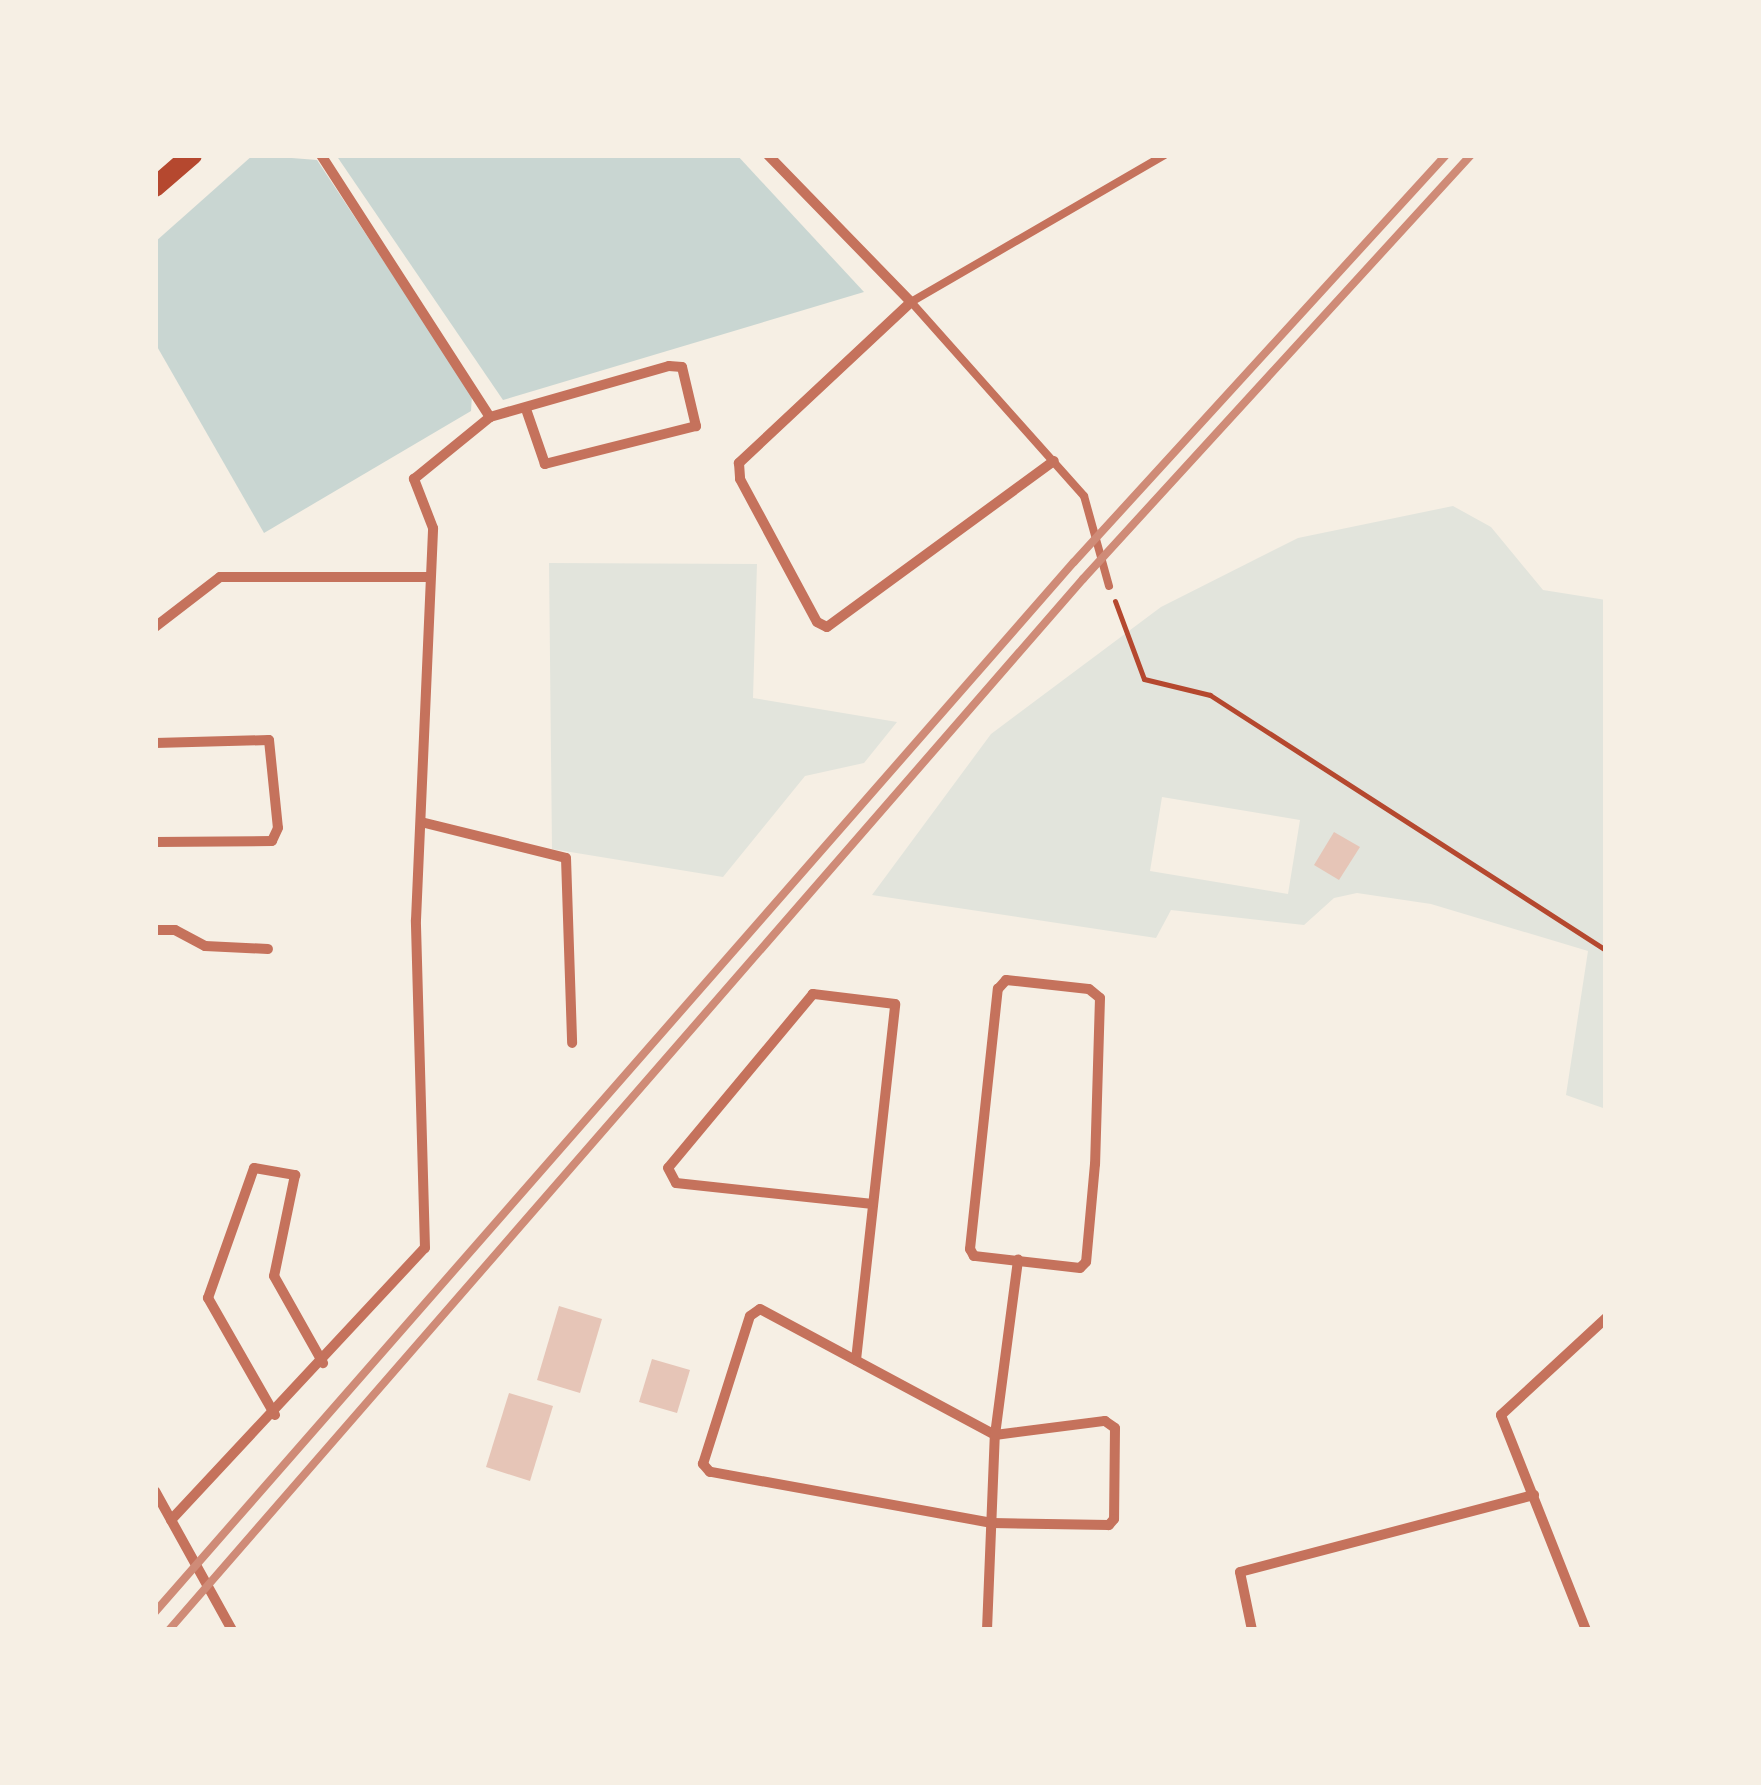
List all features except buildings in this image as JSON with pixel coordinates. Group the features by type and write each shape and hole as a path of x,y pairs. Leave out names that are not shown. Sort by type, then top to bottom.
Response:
{"main road":[{"path":"155,187 192,155"}],"street":[{"path":"321,155 490,417"},
{"path":"768,155 912,302 739,463 740,479 817,622 827,627 1054,460"},
{"path":"171,1520 275,1415 425,1248 416,920 433,528 414,478 490,417 669,366 682,367 696,426 546,464 526,409"},
{"path":"155,627 220,577 430,577"},
{"path":"155,743 270,740 278,828 272,841 155,842"},
{"path":"421,822 566,858 572,1043"},
{"path":"155,930 176,930 205,946 268,949"},
{"path":"1006,980 1089,989 1100,998 1086,1262 1080,1268 1018,1260 974,1256 970,1249 998,989 1006,980"},
{"path":"856,1360 895,1004 813,994 668,1168 676,1182 873,1204"},
{"path":"275,1415 208,1298 254,1168 295,1174 274,1276 323,1363"},
{"path":"987,1630 995,1435 1018,1260"},
{"path":"760,1309 856,1360 995,1435 1105,1421 1115,1428 1114,1519 1109,1525 992,1524 710,1472 703,1464 750,1316 760,1309"},
{"path":"1586,1630 1502,1415 1606,1318"},
{"path":"155,1491 230,1627"},
{"path":"1252,1630 1240,1572 1534,1495"}],"lane":[{"path":"1109,586 1084,496 912,302 1166,155"}],"path":[{"path":"1109,586 1144,679 1210,695 1606,950"}],"shaded area":[{"path":"253,155 317,160 472,395 471,411 264,533 155,343 155,242"},
{"path":"336,155 737,155 864,292 503,400"},
{"path":"1453,506 1491,527 1543,590 1606,600 1603,1108 1566,1095 1588,951 1431,904 1357,893 1334,898 1304,925 1171,910 1156,938 872,895 991,734 1161,607 1298,538","holes":["1162,797 1300,820 1288,894 1150,871"]},
{"path":"549,563 757,564 753,698 897,722 864,763 805,776 723,877 552,849"}],"railway":[{"path":"155,1612 1074,562 1446,155"},
{"path":"169,1630 1083,579 1471,155"}]}
